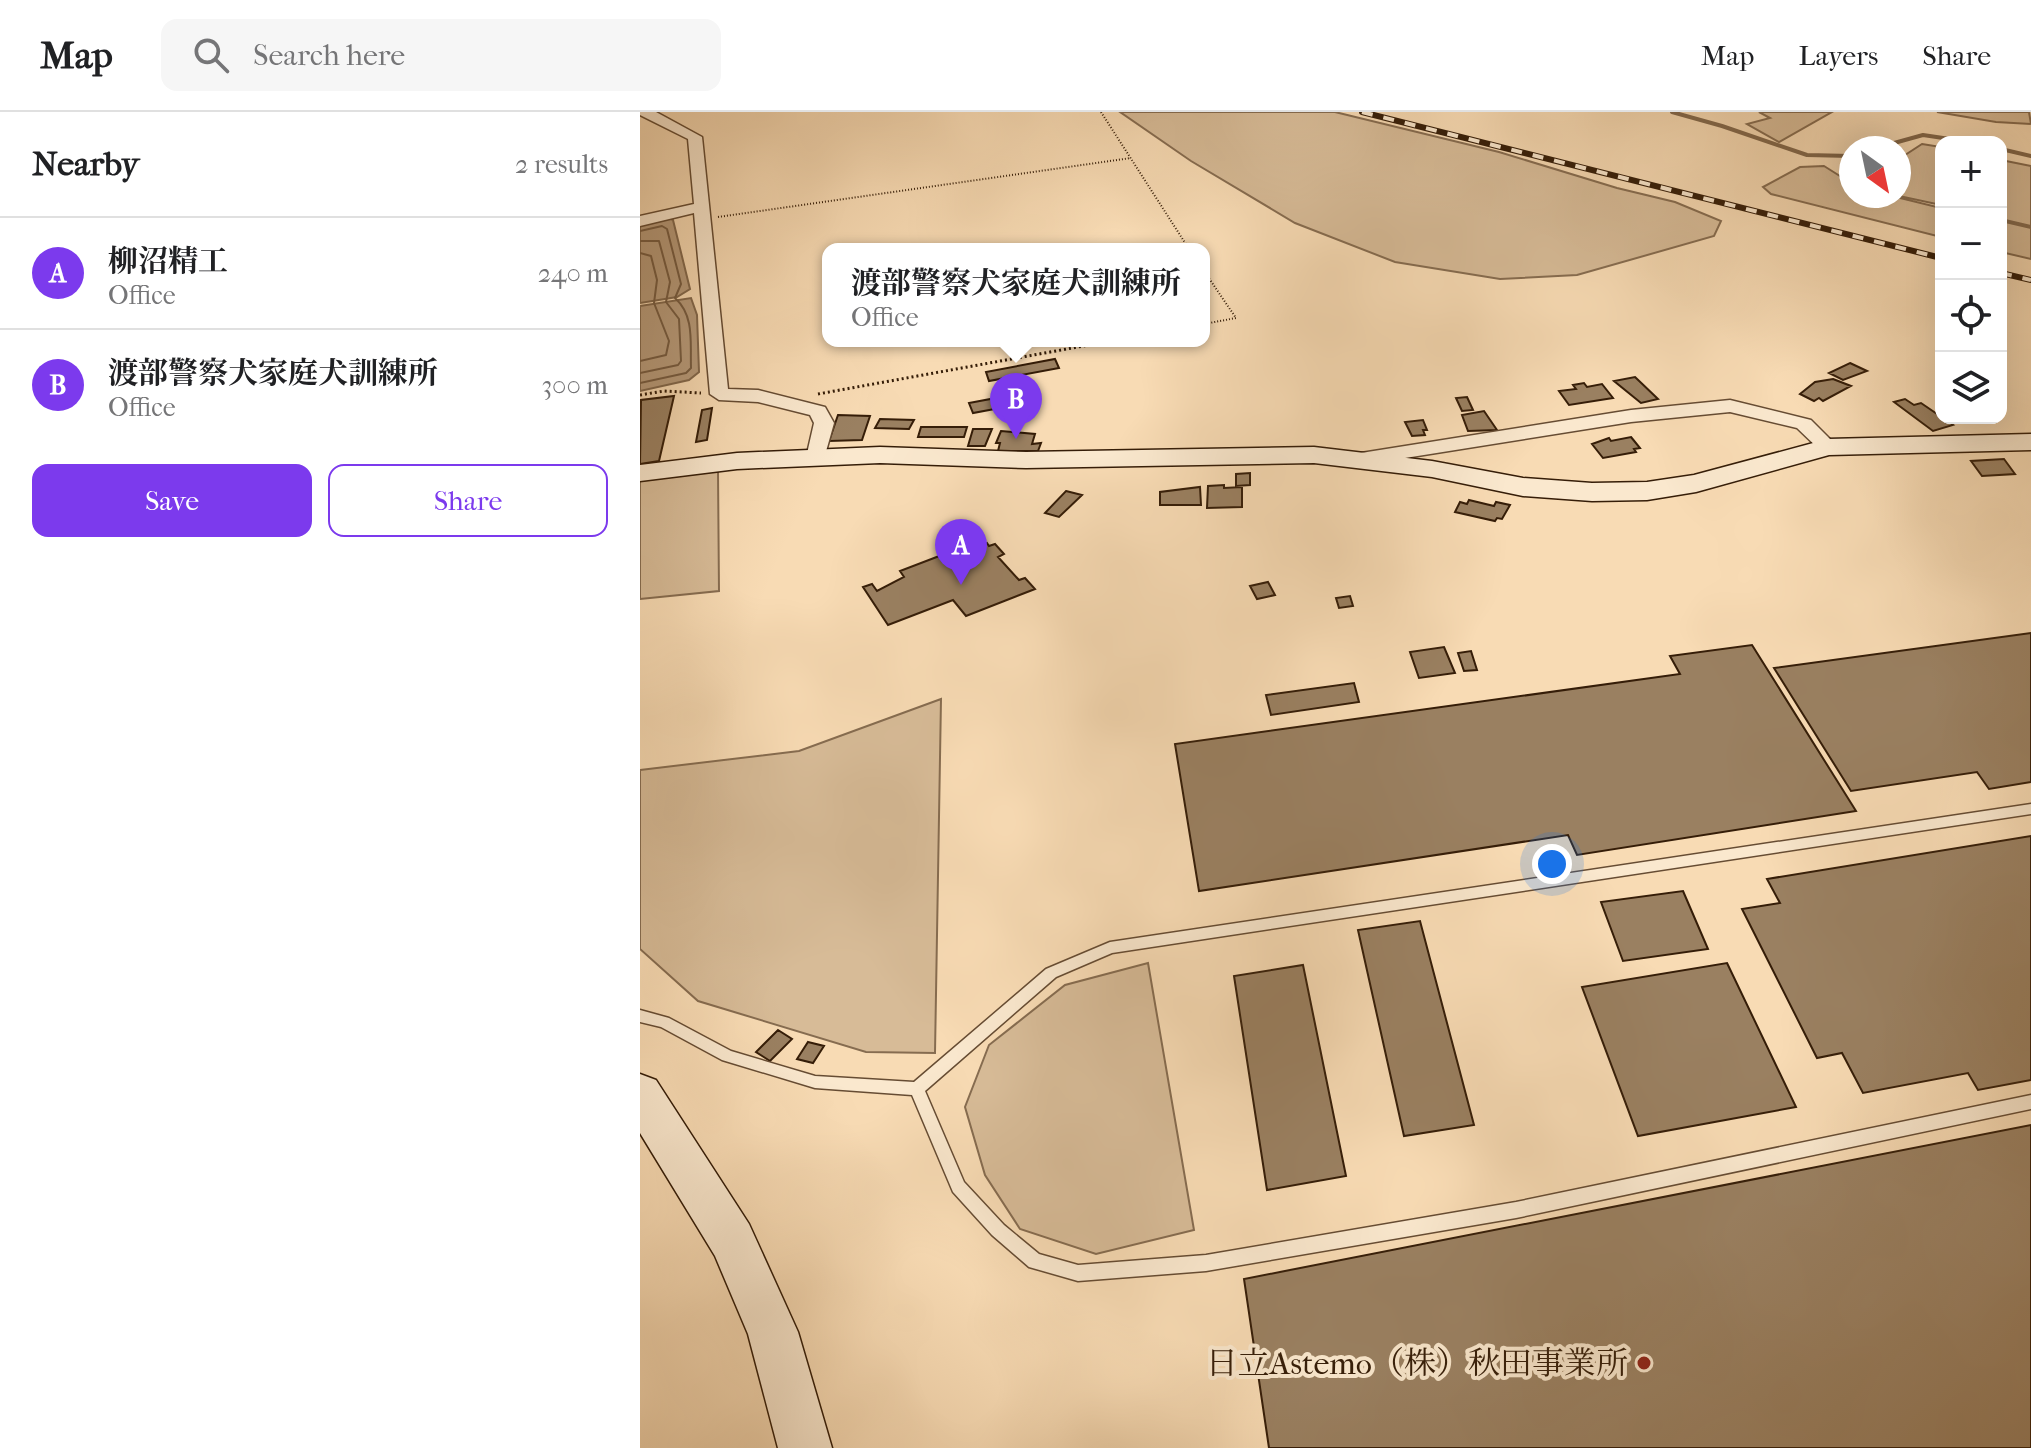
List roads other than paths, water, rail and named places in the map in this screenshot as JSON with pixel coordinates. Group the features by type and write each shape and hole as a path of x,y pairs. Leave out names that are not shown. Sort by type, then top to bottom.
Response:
{"street":[{"path":"645,112 695,137 719,394 793,402 818,411 824,423 816,458"},
{"path":"640,221 704,212"},
{"path":"1361,459 1631,416 1730,406 1804,424 1828,447"},
{"path":"640,473 737,461 880,455 1081,459 1240,454 1361,459 1523,487 1592,492 1647,491 1696,483 1828,447 2031,442"},
{"path":"640,1094 732,1240 773,1332 805,1448"}],"lane":[{"path":"640,1016 664,1022 727,1056 815,1082 917,1089 1051,973 1110,948 2031,809"},
{"path":"917,1089 958,1187 998,1230 1035,1261 1078,1273 1206,1263 1516,1210 2031,1102"}],"water":[{"path":"669,218 673,220 690,289 677,297 640,303 640,224"},
{"path":"691,298 697,315 699,372 689,380 640,391 640,306"}],"waterway":[{"path":"1672,112 1807,155 1839,156"},
{"path":"1911,138 1923,135 1935,137"},
{"path":"2007,150 2031,156"}],"railway":[{"path":"1362,112 1935,256"},
{"path":"2007,274 2031,280"}],"place":[{"name":"渡部警察犬家庭犬訓練所","path":"1016,439"},
{"name":"柳沼精工","path":"961,585"},
{"name":"日立Astemo（株）秋田事業所","path":"1644,1363"}]}
